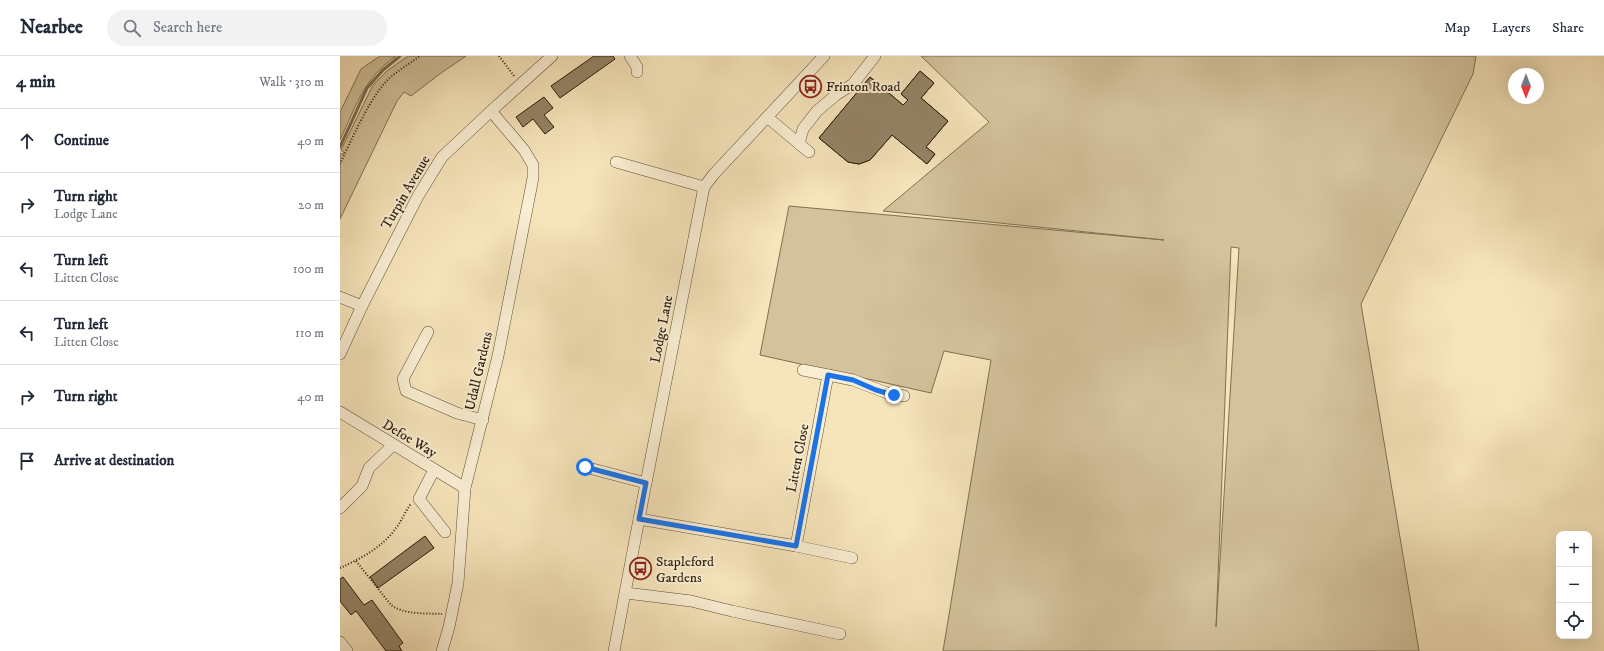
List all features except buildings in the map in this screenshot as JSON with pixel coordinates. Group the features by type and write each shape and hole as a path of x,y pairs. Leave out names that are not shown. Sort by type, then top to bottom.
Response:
{"street":[{"name":"Turpin Avenue","path":"340,354 362,306 418,196 442,157 490,111 552,56"},
{"path":"630,56 637,67 637,72"},
{"path":"616,162 704,187 824,56"},
{"path":"799,144 803,129 817,111 836,95 853,84 875,56"},
{"name":"Udall Gardens","path":"442,651 452,614 458,583 465,488 483,420 499,348 533,178 533,165 524,150 490,111"},
{"path":"767,118 809,152"},
{"name":"Lodge Lane","path":"614,651 704,187"},
{"path":"340,297 362,306"},
{"path":"428,332 404,379 406,391 457,414 483,420"},
{"path":"803,370 853,380 887,393 904,396"},
{"name":"Litten Close","path":"796,546 828,375"},
{"name":"Defoe Way","path":"340,412 465,488"},
{"path":"340,508 362,486 369,468 393,445"},
{"path":"585,467 646,483"},
{"path":"434,470 419,499 445,532"},
{"path":"639,519 796,546 852,558"},
{"path":"626,593 691,601 840,634"},
{"path":"340,642 347,651"}],"path":[{"path":"340,164 374,98 384,84 397,72 420,56"},
{"path":"500,56 520,84"},
{"path":"340,568 356,561 385,541 396,529 410,504 419,499"},
{"path":"356,561 391,605 397,609 416,613 452,614"}],"shaded area":[{"path":"380,56 396,56 368,83 356,104 340,140 340,112 361,69"},
{"path":"408,56 466,56 411,96 404,92 397,101 340,219 340,154 343,154 344,152 341,150 373,85 387,71"},
{"path":"921,56 1476,56 1473,74 1361,304 1419,651 943,651 991,360 944,351 931,393 760,355 789,206 1164,240 883,211 989,122","holes":["1231,247 1239,248 1216,627"]}],"waterway":[{"path":"340,147 367,88 383,70 400,56"}],"place":[{"name":"Frinton Road","path":"811,86"},
{"name":"Stapleford Gardens","path":"640,569"}],"route":[{"path":"585,467 646,483 639,519 796,546 828,375 853,380 876,390 894,395"}]}
